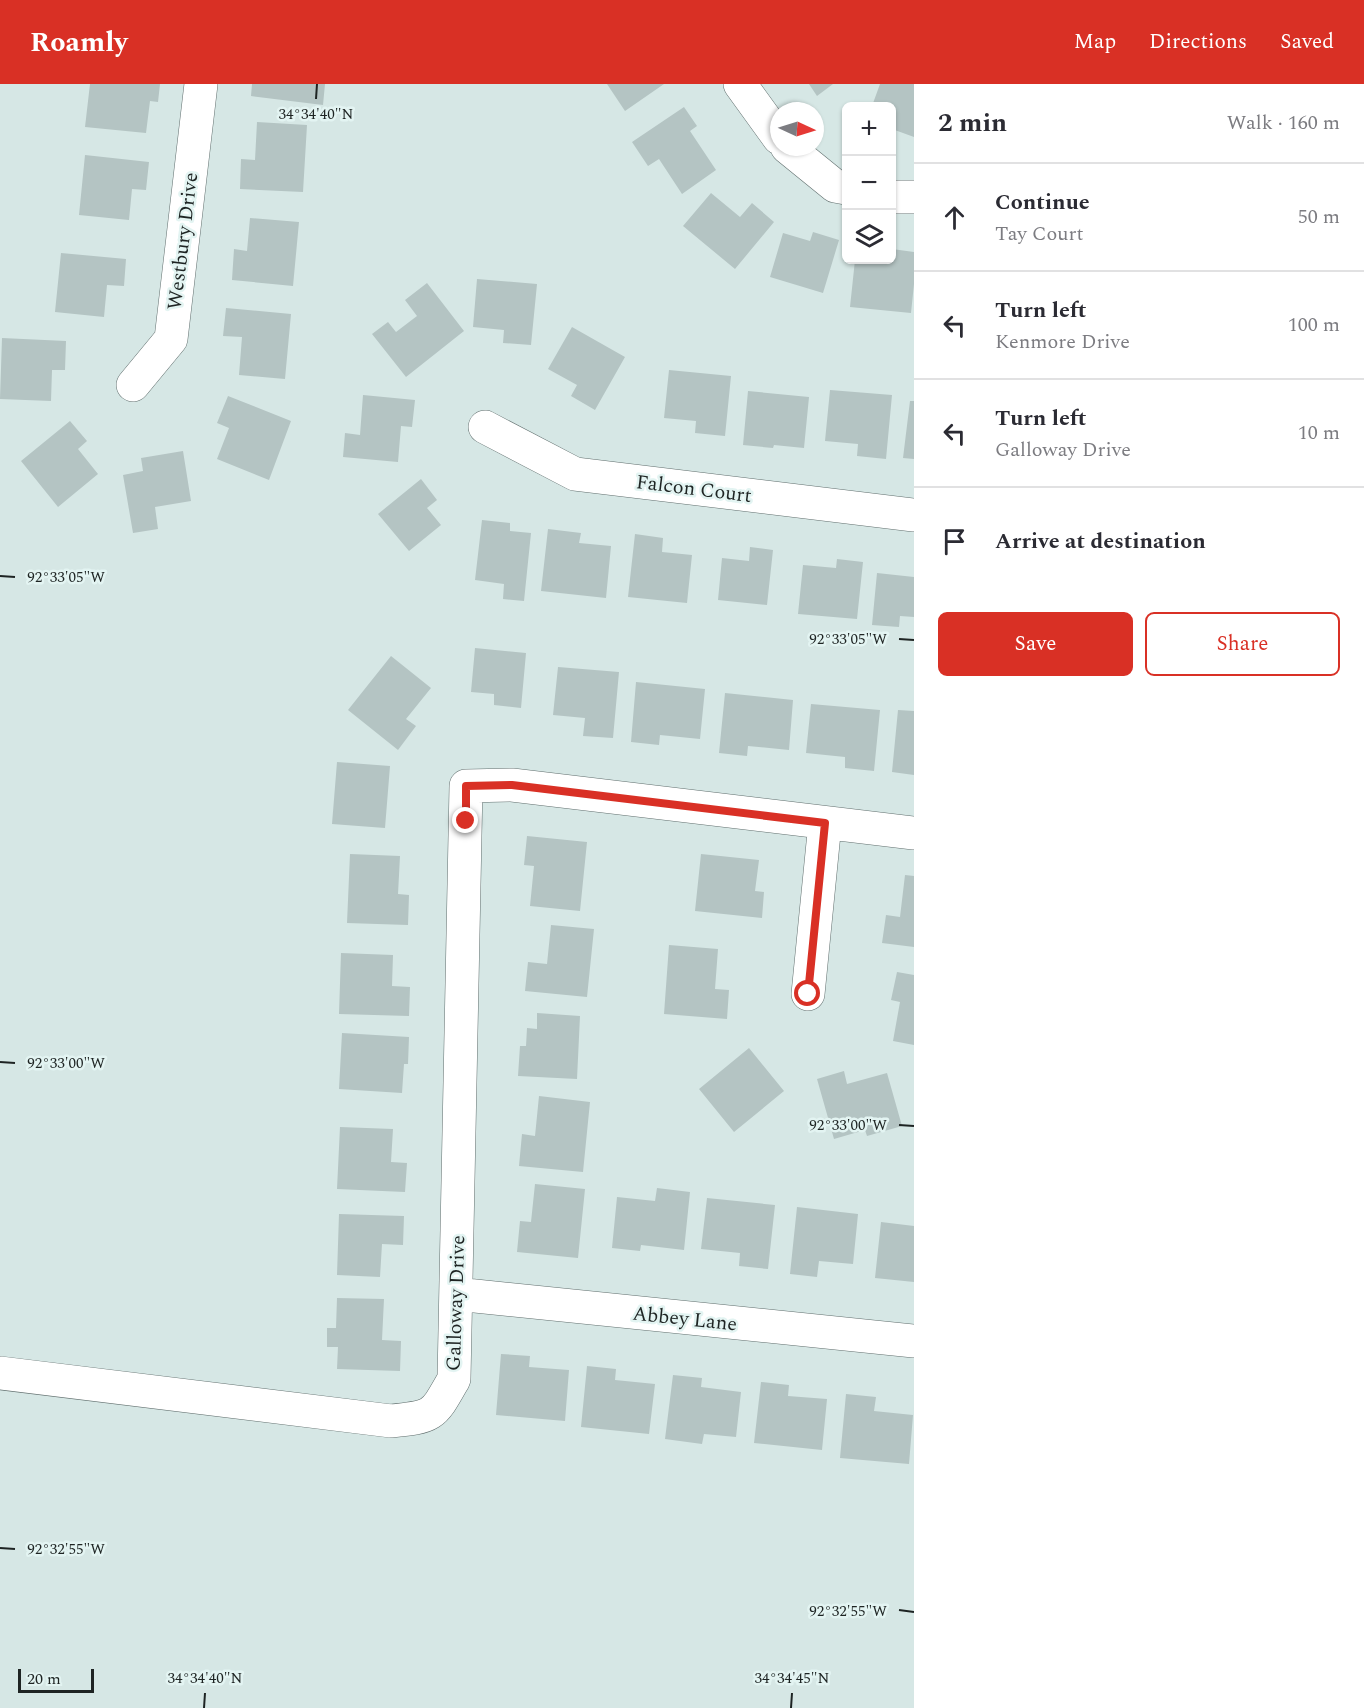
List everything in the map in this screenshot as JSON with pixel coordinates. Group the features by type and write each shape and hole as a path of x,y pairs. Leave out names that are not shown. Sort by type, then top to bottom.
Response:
{"street":[{"name":"Westbury Drive","path":"133,385 171,339 201,84"},
{"path":"740,84 770,126"},
{"path":"798,156 835,186 842,187"},
{"path":"896,197 914,197"},
{"name":"Falcon Court","path":"485,426 575,474 914,515"},
{"name":"Galloway Drive","path":"0,1373 391,1421 423,1418 438,1407 454,1379 466,786 512,785 825,823"},
{"path":"808,994 825,823 914,833"},
{"name":"Abbey Lane","path":"456,1294 914,1341"}],"building":[{"path":"90,84 160,84 158,102 150,101 146,133 85,127"},
{"path":"252,84 325,84 323,105 251,96"},
{"path":"607,84 664,84 625,111"},
{"path":"809,84 833,84 817,96"},
{"path":"880,84 914,84 914,137 896,130 896,102 873,102"},
{"path":"684,107 697,126 690,131 716,170 682,194 659,159 648,166 632,142"},
{"path":"257,122 307,125 303,192 240,189 241,159 255,160"},
{"path":"85,155 149,162 146,190 132,189 129,220 79,215"},
{"path":"711,193 740,217 752,203 774,222 735,269 683,226"},
{"path":"250,218 299,222 293,286 232,280 234,249 247,251"},
{"path":"813,232 839,240 823,293 770,277 783,233 810,241"},
{"path":"896,250 914,252 911,313 850,307 855,264 896,264"},
{"path":"61,253 126,259 124,286 107,285 104,317 55,312"},
{"path":"477,279 537,284 531,345 503,343 504,330 473,327"},
{"path":"427,283 464,331 406,377 372,334 388,322 396,332 417,316 405,300"},
{"path":"226,308 291,314 285,379 239,375 242,337 223,336"},
{"path":"572,327 625,357 595,410 571,396 577,385 548,369"},
{"path":"2,338 66,341 65,370 52,370 51,401 0,399"},
{"path":"669,370 731,376 725,436 695,433 696,421 664,418"},
{"path":"830,390 892,395 886,459 857,456 858,444 825,441"},
{"path":"748,391 809,397 804,448 743,445"},
{"path":"363,395 415,400 412,427 401,426 398,462 343,457 345,433 360,435"},
{"path":"228,396 291,421 269,480 217,459 229,428 217,423"},
{"path":"910,401 914,401 914,459 903,458"},
{"path":"70,421 87,441 78,449 98,474 58,507 21,461"},
{"path":"183,451 191,501 155,507 158,529 133,533 123,475 143,471 141,458"},
{"path":"421,479 437,500 427,508 441,525 409,551 378,514"},
{"path":"482,520 510,523 510,531 531,533 524,601 503,599 504,584 475,580"},
{"path":"548,529 581,533 579,543 611,546 606,598 541,591"},
{"path":"635,534 663,538 662,552 692,555 687,603 628,597"},
{"path":"750,547 773,550 767,605 718,600 722,558 749,561"},
{"path":"837,559 863,562 857,619 798,614 803,565 836,568"},
{"path":"877,573 914,577 914,617 900,616 899,627 872,625"},
{"path":"475,648 526,653 521,708 494,705 494,694 471,692"},
{"path":"391,656 431,688 406,719 416,726 398,750 348,710"},
{"path":"558,667 619,672 613,738 583,736 585,718 553,715"},
{"path":"636,682 705,689 700,739 660,735 659,745 631,742"},
{"path":"725,693 793,700 789,750 748,746 747,756 719,753"},
{"path":"811,704 880,710 874,771 845,768 845,757 806,753"},
{"path":"898,710 914,711 914,775 892,772"},
{"path":"337,762 390,766 385,828 332,824"},
{"path":"527,836 587,842 580,911 530,906 534,866 524,865"},
{"path":"350,854 400,856 398,894 409,895 408,925 347,923"},
{"path":"701,854 759,860 755,891 764,892 762,918 695,911"},
{"path":"905,875 914,876 914,947 882,943 886,915 900,917"},
{"path":"551,925 594,929 587,997 525,991 528,962 547,964"},
{"path":"669,945 718,949 715,989 729,990 727,1019 664,1014"},
{"path":"341,953 393,955 392,986 410,987 409,1016 339,1014"},
{"path":"897,972 914,975 914,1045 893,1041 900,1002 891,1000"},
{"path":"537,1013 580,1016 577,1079 518,1076 520,1046 526,1046 527,1028 537,1029"},
{"path":"342,1033 409,1037 408,1064 404,1064 402,1093 339,1089"},
{"path":"749,1048 784,1091 734,1132 699,1089"},
{"path":"844,1071 847,1084 887,1073 902,1126 867,1136 865,1130 834,1139 817,1079"},
{"path":"539,1096 590,1102 583,1172 519,1166 522,1134 535,1136"},
{"path":"340,1127 393,1129 391,1162 407,1163 405,1192 337,1189"},
{"path":"535,1184 585,1189 578,1258 517,1252 520,1221 531,1222"},
{"path":"657,1188 690,1192 684,1250 641,1245 640,1251 612,1248 617,1197 655,1201"},
{"path":"707,1198 775,1205 768,1269 739,1266 740,1253 701,1249"},
{"path":"797,1207 858,1214 853,1264 819,1261 817,1277 790,1274"},
{"path":"339,1214 404,1216 403,1245 382,1244 380,1277 337,1275"},
{"path":"881,1222 914,1226 914,1282 875,1278"},
{"path":"337,1298 384,1299 382,1340 401,1341 400,1371 337,1369 338,1347 327,1347 327,1328 336,1328"},
{"path":"501,1354 530,1356 529,1367 569,1370 565,1421 496,1415"},
{"path":"587,1366 616,1369 615,1380 655,1384 649,1434 581,1427"},
{"path":"673,1375 702,1378 701,1387 741,1392 736,1437 704,1434 702,1444 665,1439"},
{"path":"761,1382 789,1385 788,1396 827,1399 822,1450 754,1443"},
{"path":"846,1394 876,1397 874,1411 913,1415 909,1464 840,1458"}],"route":[{"path":"466,821 466,786 512,785 825,823 808,994"}]}
